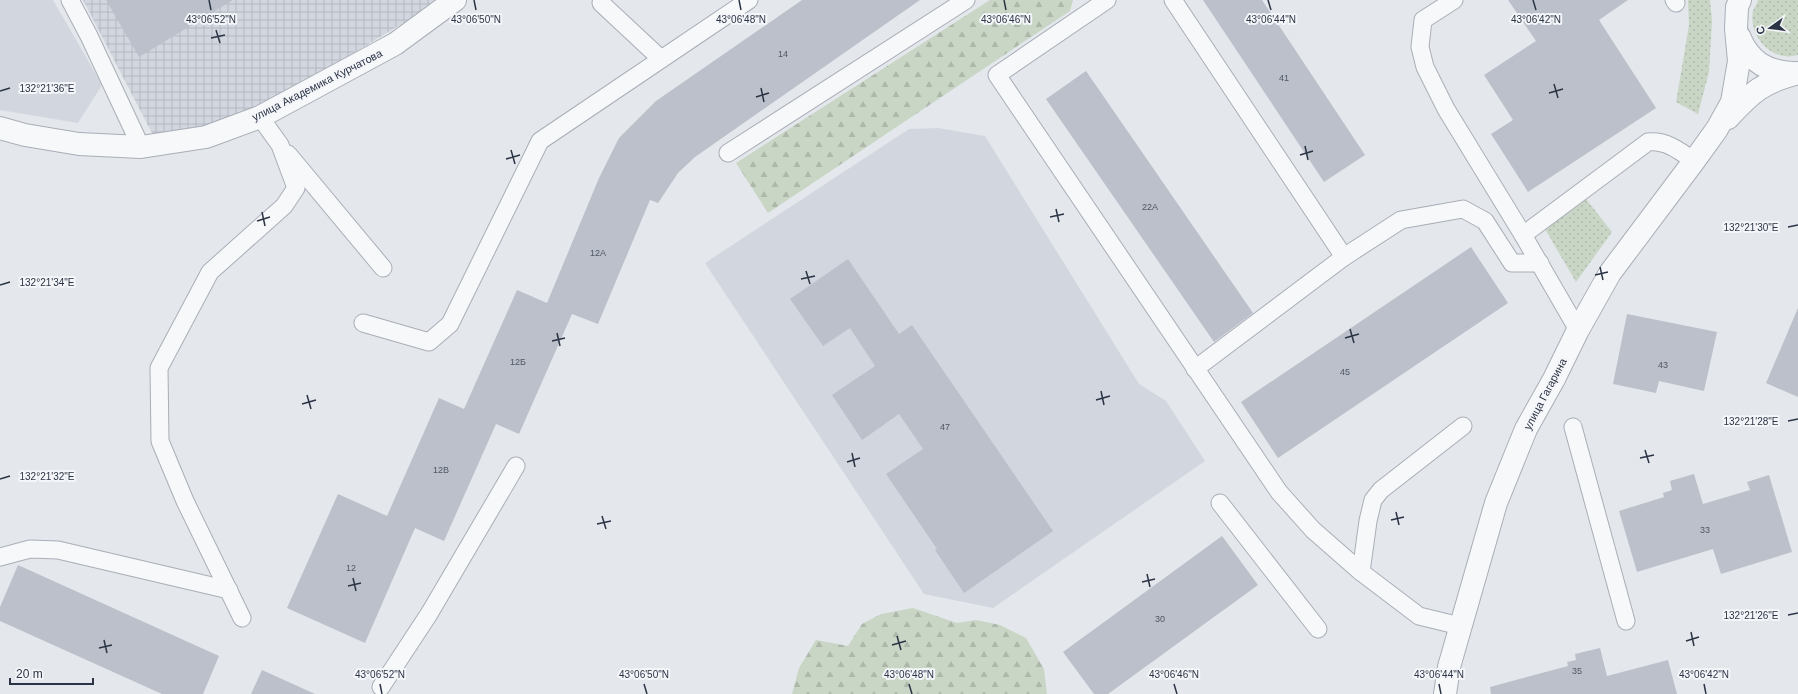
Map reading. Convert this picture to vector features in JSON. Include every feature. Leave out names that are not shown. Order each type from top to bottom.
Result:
[{"type":"street","name":"улица Академика Курчатова","points":[[0,128],[26,135],[79,144],[141,147],[206,137],[260,117],[395,44],[455,0]]},
{"type":"street","points":[[1717,129],[1732,102],[1736,81],[1739,61],[1736,29],[1738,2]]},
{"type":"street","points":[[1736,29],[1744,49],[1758,64],[1778,72],[1798,73]]},
{"type":"street","points":[[1717,129],[1758,88],[1776,79],[1798,73]]},
{"type":"street","name":"улица Гагарина","points":[[1444,694],[1449,667],[1460,626],[1499,496],[1526,429],[1610,273],[1717,129]]},
{"type":"lane","points":[[70,0],[89,36],[141,147]]},
{"type":"lane","points":[[363,323],[429,342],[450,324],[540,141],[749,0]]},
{"type":"lane","points":[[728,153],[966,0]]},
{"type":"lane","points":[[1174,0],[1344,257]]},
{"type":"lane","points":[[1454,0],[1423,20],[1420,46],[1425,67],[1446,109],[1524,235],[1578,330]]},
{"type":"lane","points":[[1099,2],[997,75],[1278,492],[1313,530],[1361,572],[1419,616],[1460,626]]},
{"type":"lane","points":[[601,3],[661,59]]},
{"type":"lane","points":[[260,117],[280,145],[383,268]]},
{"type":"lane","points":[[1524,235],[1648,142],[1659,141],[1680,151],[1694,161]]},
{"type":"lane","points":[[242,618],[185,501],[160,441],[159,368],[210,272],[284,206],[296,188],[280,145]]},
{"type":"lane","points":[[1195,370],[1344,257],[1401,220],[1463,209],[1485,221],[1512,264],[1540,263]]},
{"type":"lane","points":[[1361,572],[1368,521],[1373,500],[1381,490],[1463,426]]},
{"type":"lane","points":[[1573,427],[1626,622]]},
{"type":"lane","points":[[381,687],[429,614],[516,466]]},
{"type":"lane","points":[[1220,503],[1318,629]]},
{"type":"lane","points":[[0,557],[30,548],[58,550],[229,590]]},
{"type":"shaded area","points":[[0,0],[53,0],[102,85],[78,123],[0,110]]},
{"type":"shaded area","points":[[83,0],[441,0],[261,109],[209,129],[154,137]]},
{"type":"shaded area","points":[[938,128],[985,136],[1139,384],[1166,401],[1205,461],[993,608],[924,594],[705,263],[909,129]]},
{"type":"green space","points":[[990,0],[1073,0],[1070,11],[768,213],[736,163]]},
{"type":"green space","points":[[1688,0],[1710,0],[1712,21],[1709,72],[1698,114],[1676,102],[1689,25]]},
{"type":"green space","points":[[1758,0],[1798,0],[1798,55],[1779,55],[1771,51],[1758,38],[1754,30],[1752,20],[1753,11]]},
{"type":"green space","points":[[1586,199],[1612,232],[1576,282],[1545,229]]},
{"type":"green space","points":[[913,608],[957,623],[976,620],[1000,625],[1026,638],[1044,669],[1047,694],[792,694],[799,668],[816,640],[848,646],[862,624],[881,614]]},
{"type":"building","points":[[106,0],[233,0],[139,57]]},
{"type":"building","points":[[802,0],[920,0],[695,157],[678,173],[658,203],[650,200],[598,324],[572,314],[519,434],[496,424],[444,541],[415,528],[365,643],[287,608],[338,494],[387,516],[439,398],[464,409],[517,290],[547,303],[599,178],[619,138],[656,101]]},
{"type":"building","points":[[1203,0],[1262,0],[1365,155],[1324,182]]},
{"type":"building","points":[[1508,0],[1628,0],[1599,20],[1656,108],[1528,192],[1491,134],[1513,120],[1484,75],[1536,41]]},
{"type":"building","points":[[1086,71],[1253,313],[1214,342],[1046,99]]},
{"type":"building","points":[[1471,247],[1508,303],[1278,458],[1241,402]]},
{"type":"building","points":[[848,259],[899,334],[912,325],[1053,531],[964,593],[935,550],[937,549],[886,474],[923,449],[899,414],[862,440],[832,395],[875,366],[850,328],[823,346],[790,299]]},
{"type":"building","points":[[1798,308],[1798,397],[1766,383]]},
{"type":"building","points":[[1627,314],[1717,332],[1704,391],[1659,381],[1656,393],[1613,384]]},
{"type":"building","points":[[1694,474],[1703,504],[1750,490],[1747,482],[1769,475],[1792,552],[1721,574],[1713,549],[1637,572],[1619,511],[1664,497],[1663,493],[1672,490],[1670,481]]},
{"type":"building","points":[[1222,536],[1258,585],[1108,694],[1094,694],[1063,652]]},
{"type":"building","points":[[18,565],[219,656],[203,694],[162,694],[0,621],[0,607]]},
{"type":"building","points":[[1600,648],[1607,676],[1668,660],[1677,694],[1491,694],[1490,687],[1568,666],[1567,662],[1576,660],[1575,654]]},
{"type":"building","points":[[262,670],[315,694],[251,694]]}]
